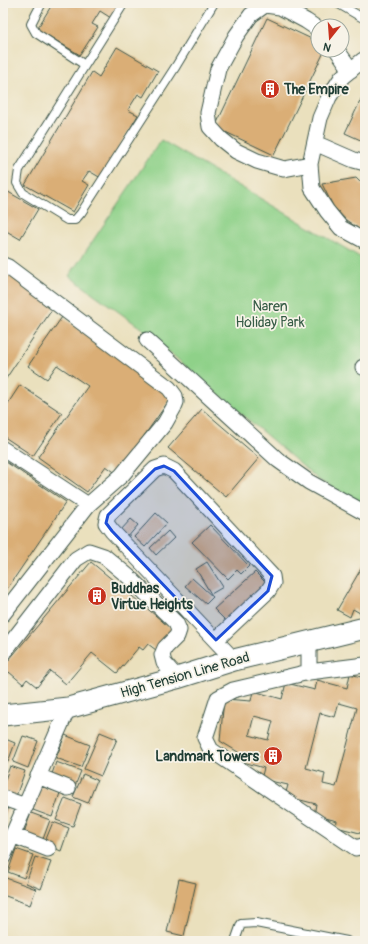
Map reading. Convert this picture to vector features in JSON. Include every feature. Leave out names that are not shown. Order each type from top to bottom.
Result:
[{"type":"main road","name":"High Tension Line Road","points":[[3,715],[68,708],[234,660],[365,628]]},
{"type":"street","points":[[310,24],[280,8],[265,5],[251,15],[236,36],[218,69],[208,113],[210,127],[220,139],[236,151],[257,161],[284,169],[310,164]]},
{"type":"street","points":[[343,58],[351,70]]},
{"type":"street","points":[[365,60],[342,77],[330,97],[320,118],[310,164],[312,188],[327,211],[341,228],[365,241]]},
{"type":"street","points":[[315,143],[354,160],[365,163]]},
{"type":"street","points":[[3,265],[8,267],[169,388],[175,396],[176,402],[166,423],[122,475],[88,505],[3,614]]},
{"type":"street","points":[[147,340],[278,460],[309,482],[365,513]]},
{"type":"street","points":[[3,449],[88,505]]},
{"type":"street","points":[[216,640],[268,591],[273,583],[272,576],[174,471],[164,466],[155,469],[108,515],[106,523],[234,660]]},
{"type":"street","points":[[3,653],[76,559],[89,551],[104,556],[129,577],[176,623],[179,630],[177,636],[165,648],[162,656],[164,663],[176,678]]},
{"type":"street","points":[[309,642],[309,672]]},
{"type":"street","points":[[365,664],[309,672],[233,690],[218,698],[205,738],[211,750],[356,848],[365,845]]},
{"type":"street","points":[[3,857],[68,708]]},
{"type":"street","points":[[38,776],[68,788]]},
{"type":"street","points":[[3,798],[26,806]]},
{"type":"street","points":[[12,835],[48,849]]},
{"type":"lane","points":[[42,3],[31,24],[36,33],[85,65]]},
{"type":"lane","points":[[124,3],[19,170],[17,183],[24,193],[67,220],[75,220],[81,213],[176,66],[214,3]]},
{"type":"lane","points":[[337,3],[361,17],[365,17]]},
{"type":"lane","points":[[235,941],[241,924],[256,923],[347,941]]},
{"type":"highlighted area","points":[[164,466],[174,471],[272,576],[268,591],[216,640],[112,531],[106,523],[108,515],[155,469]]},
{"type":"green space","name":"Naren Holiday Park","points":[[161,140],[365,260],[365,505],[320,481],[141,328],[69,276]]},
{"type":"building","points":[[53,3],[120,3],[111,18],[100,11],[92,24],[98,27],[80,55],[37,29]]},
{"type":"building","points":[[354,3],[365,3],[365,9]]},
{"type":"building","name":"The Empire","points":[[267,18],[310,38],[310,58],[321,58],[274,155],[215,127]]},
{"type":"building","points":[[117,47],[158,71],[143,97],[138,94],[128,110],[138,115],[101,178],[89,171],[82,181],[89,185],[73,212],[25,185],[92,72],[99,77]]},
{"type":"building","points":[[365,91],[365,142],[345,133]]},
{"type":"building","points":[[356,178],[365,187],[365,233],[346,220],[333,206],[322,184]]},
{"type":"building","points":[[3,189],[38,209],[20,239],[3,229]]},
{"type":"building","points":[[3,270],[55,305],[3,383]]},
{"type":"building","points":[[62,317],[173,395],[117,474],[106,466],[87,492],[38,457],[88,386],[57,365],[47,379],[28,366]]},
{"type":"building","points":[[20,385],[62,413],[33,456],[3,436],[3,411]]},
{"type":"building","points":[[202,409],[259,458],[226,497],[168,448]]},
{"type":"building","points":[[3,460],[66,502],[3,595]]},
{"type":"building","points":[[156,513],[167,523],[145,547],[134,537]]},
{"type":"building","points":[[131,519],[138,525],[127,538],[120,531]]},
{"type":"building","points":[[210,525],[249,566],[241,574],[237,570],[228,579],[192,542]]},
{"type":"building","points":[[168,531],[174,538],[156,555],[150,548]]},
{"type":"building","name":"Buddhas Virtue Heights","points":[[91,562],[173,630],[156,650],[148,644],[143,650],[139,647],[117,673],[92,653],[66,684],[50,671],[37,687],[27,679],[23,684],[9,672],[4,678],[3,667]]},
{"type":"building","points":[[207,562],[223,587],[211,594],[196,569]]},
{"type":"building","points":[[365,562],[365,616],[353,609],[350,617],[337,610]]},
{"type":"building","points":[[255,572],[267,584],[227,622],[214,609]]},
{"type":"building","points":[[192,578],[213,597],[206,604],[185,586]]},
{"type":"building","name":"Landmark Towers","points":[[350,674],[365,678],[364,834],[336,827],[337,821],[314,815],[316,804],[285,796],[288,785],[261,779],[264,768],[236,760],[238,752],[220,741],[224,699],[251,701],[253,691],[282,699],[286,683],[315,690],[317,680],[347,688]],"holes":[[[339,703],[357,708],[336,787],[323,784],[325,773],[306,768],[320,713],[335,717]],[[254,716],[273,721],[268,740],[249,735]]]},
{"type":"building","points":[[100,732],[117,739],[101,776],[84,769]]},
{"type":"building","points":[[65,735],[90,745],[81,767],[56,758]]},
{"type":"building","points":[[23,736],[38,741],[28,768],[13,762]]},
{"type":"building","points":[[3,738],[15,743],[8,762],[3,760]]},
{"type":"building","points":[[56,762],[81,771],[75,786],[51,777]]},
{"type":"building","points":[[10,766],[25,771],[15,799],[3,794],[3,785]]},
{"type":"building","points":[[83,774],[97,780],[88,803],[73,797]]},
{"type":"building","points":[[41,786],[60,793],[52,817],[33,810]]},
{"type":"building","points":[[65,798],[81,804],[73,826],[56,820]]},
{"type":"building","points":[[3,807],[8,809],[3,822]]},
{"type":"building","points":[[31,813],[50,820],[42,842],[23,835]]},
{"type":"building","points":[[53,822],[69,828],[61,851],[44,844]]},
{"type":"building","points":[[16,849],[33,855],[24,878],[8,872]]},
{"type":"building","points":[[35,857],[51,862],[41,889],[26,883]]},
{"type":"building","points":[[6,878],[36,889],[30,905],[3,895],[3,886]]},
{"type":"building","points":[[179,879],[196,883],[184,936],[167,932]]},
{"type":"place","name":"The Empire","points":[[270,89]]},
{"type":"place","name":"Buddhas Virtue Heights","points":[[97,596]]},
{"type":"place","name":"Landmark Towers","points":[[273,756]]}]
